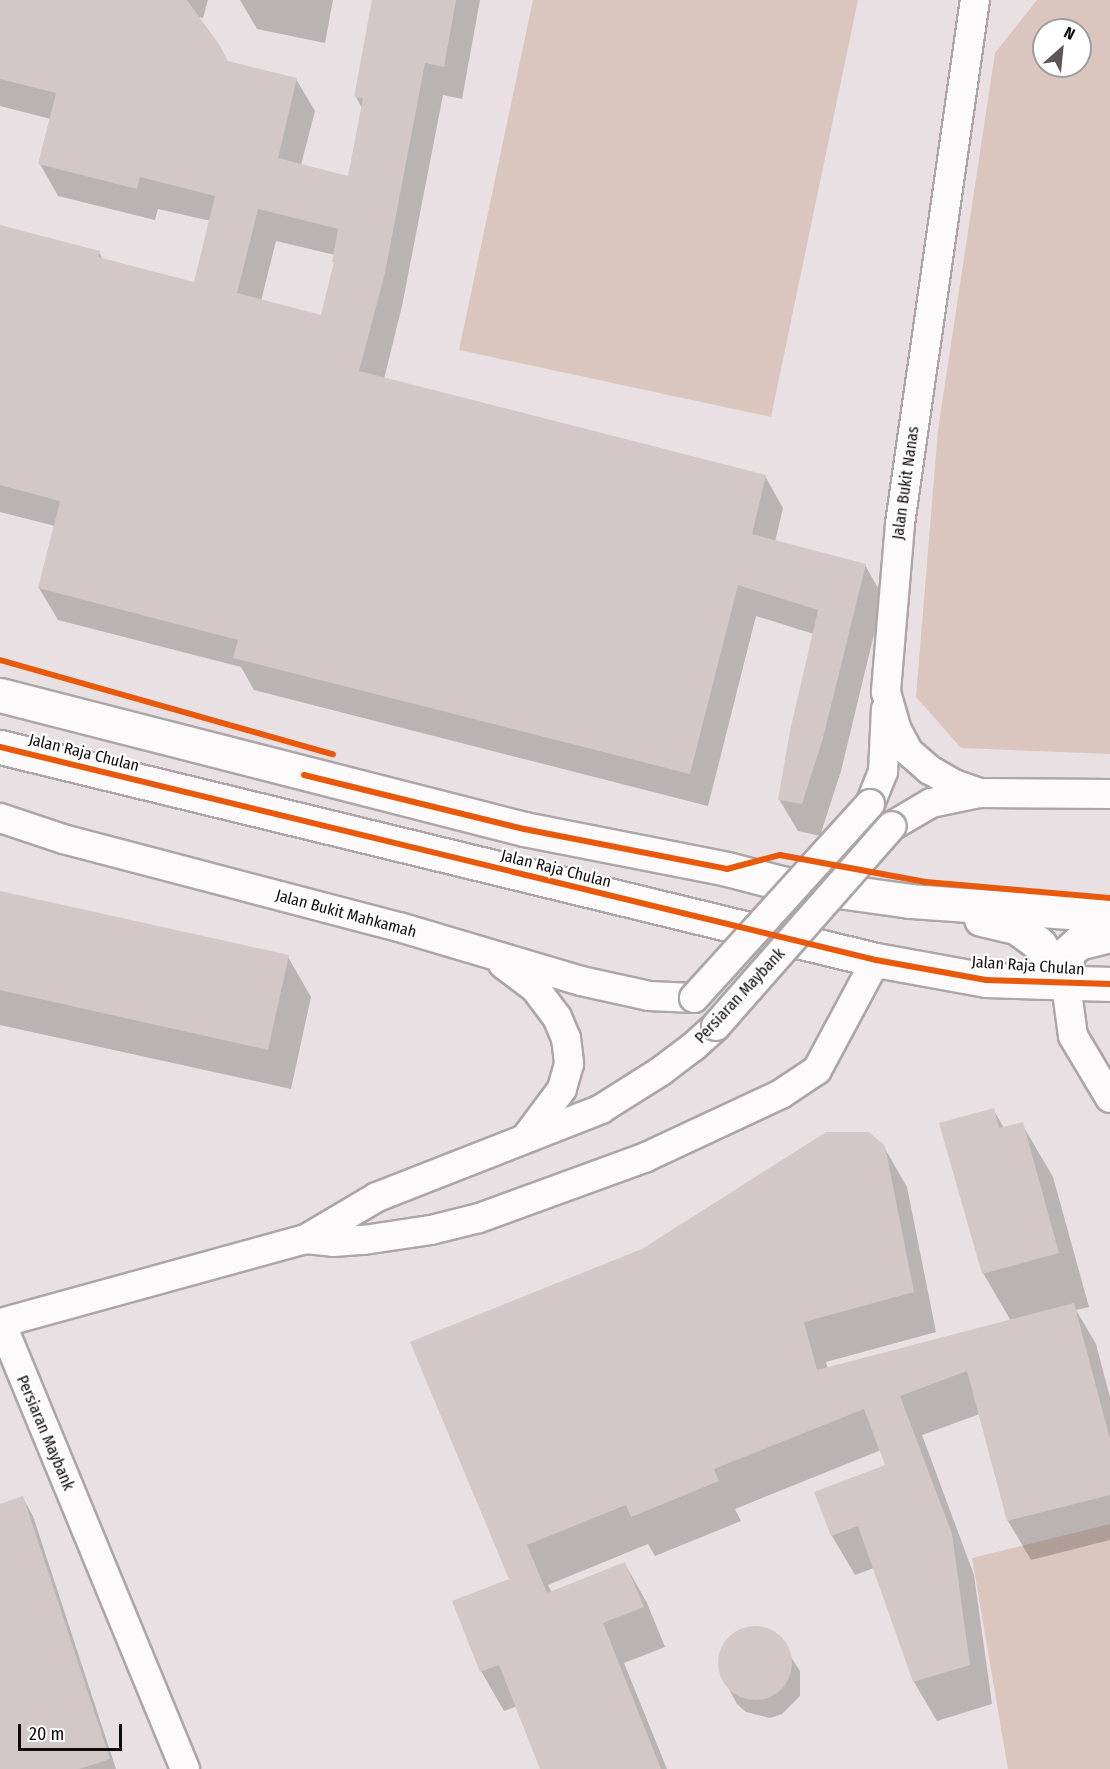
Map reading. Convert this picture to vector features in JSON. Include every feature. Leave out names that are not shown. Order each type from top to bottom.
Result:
[{"type":"main road","name":"Jalan Raja Chulan","points":[[0,695],[524,829],[727,869],[781,883],[910,901],[1110,915]]},
{"type":"main road","name":"Jalan Raja Chulan","points":[[0,747],[876,960],[986,980],[1110,984]]},
{"type":"main road","points":[[910,901],[1016,927],[1039,944],[1066,984]]},
{"type":"main road","points":[[1066,984],[1067,953],[1078,943],[1110,935]]},
{"type":"street","name":"Jalan Bukit Nanas","points":[[975,0],[900,524],[886,692],[896,728],[909,752],[930,771],[954,784],[980,793],[1110,794]]},
{"type":"street","name":"Jalan Bukit Mahkamah","points":[[0,818],[141,861],[480,949],[616,990],[649,996],[694,998],[870,804],[883,772],[886,692]]},
{"type":"street","name":"Persiaran Maybank","points":[[185,1769],[1,1323],[306,1239],[377,1197],[457,1167],[526,1136],[601,1109],[661,1071],[716,1026],[892,826],[931,803],[980,793]]},
{"type":"street","points":[[480,949],[535,988],[557,1017],[566,1038],[569,1064],[562,1089],[526,1136]]},
{"type":"street","name":"Persiaran Maybank","points":[[306,1239],[333,1242],[364,1240],[431,1230],[479,1218],[644,1158],[781,1094],[817,1070],[876,960]]},
{"type":"street","points":[[1066,984],[1073,1036],[1110,1098]]},
{"type":"shaded area","points":[[533,0],[858,0],[771,417],[459,350]]},
{"type":"shaded area","points":[[1037,0],[1110,0],[1110,754],[961,748],[916,697],[938,430],[995,53]]},
{"type":"shaded area","points":[[1110,1524],[1110,1769],[1008,1769],[972,1558]]},
{"type":"building","points":[[0,0],[187,0],[228,61],[297,78],[278,158],[348,176],[363,98],[354,97],[372,0],[456,0],[444,67],[425,63],[385,273],[359,371],[766,475],[752,534],[866,564],[823,738],[802,804],[778,800],[790,731],[818,610],[738,585],[690,774],[233,658],[238,640],[38,588],[60,501],[0,485],[0,225],[100,251],[98,257],[194,282],[215,196],[140,177],[137,189],[38,164],[56,93],[0,79]],"holes":[[[258,209],[338,229],[332,262],[334,262],[321,315],[237,293]]]},
{"type":"building","points":[[0,891],[289,955],[268,1050],[0,990]]},
{"type":"building","points":[[994,1108],[999,1128],[1023,1122],[1059,1253],[982,1274],[939,1123]]},
{"type":"building","points":[[826,1132],[869,1132],[885,1146],[914,1292],[804,1322],[817,1370],[1074,1303],[1110,1439],[1110,1495],[1007,1521],[967,1371],[900,1396],[952,1534],[970,1665],[913,1682],[858,1526],[831,1536],[814,1492],[885,1465],[864,1409],[714,1469],[719,1481],[631,1517],[626,1505],[527,1545],[547,1593],[625,1562],[644,1607],[603,1623],[661,1769],[540,1769],[499,1665],[480,1672],[452,1601],[509,1579],[410,1342],[642,1249]]},
{"type":"building","points":[[23,1496],[110,1759],[79,1769],[0,1769],[0,1504]]},
{"type":"building","points":[[748,1626],[762,1626],[776,1632],[786,1642],[792,1656],[790,1677],[776,1694],[762,1700],[748,1700],[734,1694],[724,1684],[718,1670],[718,1656],[724,1642],[734,1632]]},
{"type":"cycle path","points":[[0,660],[333,754]]},
{"type":"cycle path","points":[[0,747],[876,960],[986,980],[1110,984]]},
{"type":"cycle path","points":[[304,775],[524,829],[727,869],[780,855],[926,882],[1110,898]]}]
